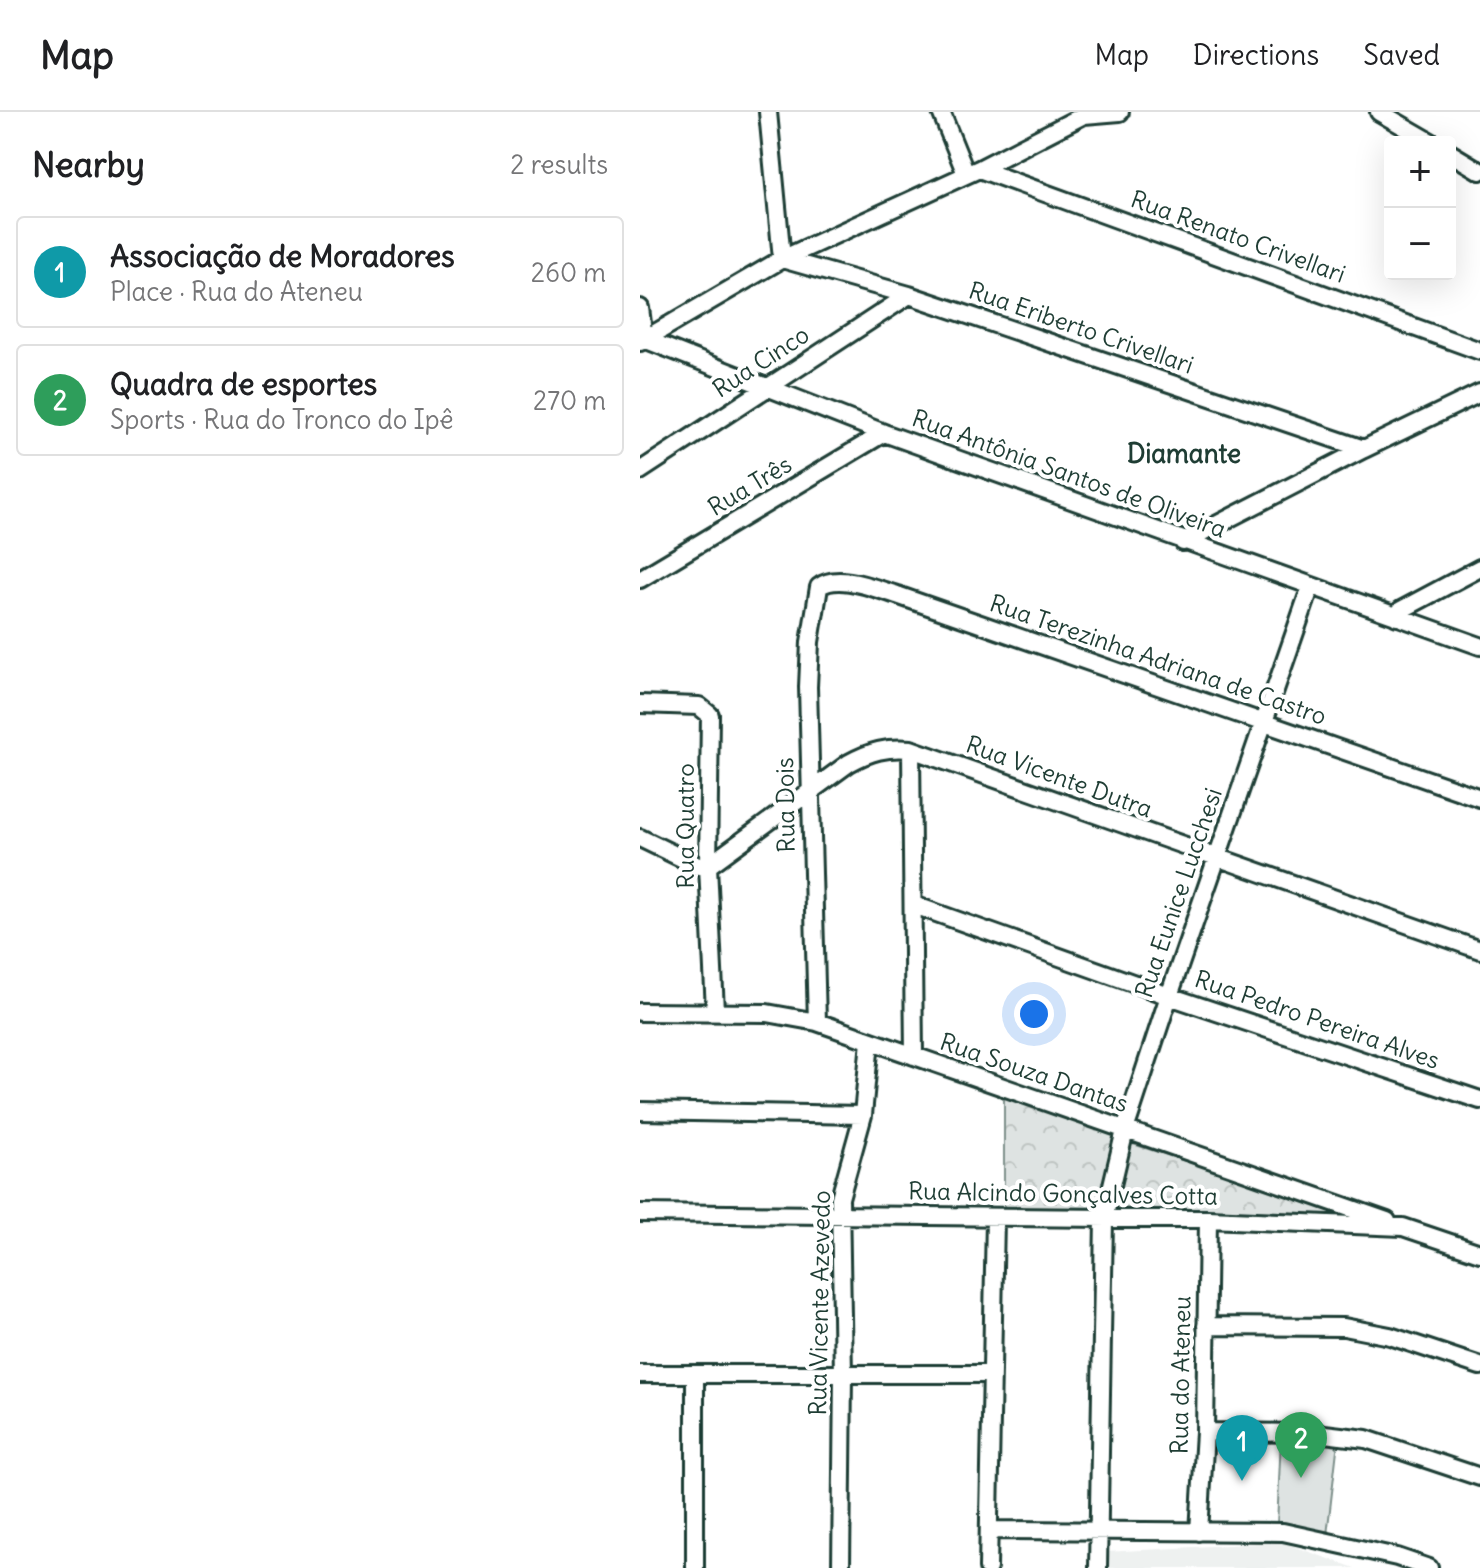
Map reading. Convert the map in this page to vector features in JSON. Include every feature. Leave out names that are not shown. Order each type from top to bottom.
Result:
[{"type":"street","points":[[768,112],[782,259]]},
{"type":"street","points":[[941,112],[973,172]]},
{"type":"street","points":[[640,308],[642,340],[782,259],[973,172],[1084,113],[1120,112]]},
{"type":"street","points":[[1379,112],[1421,136]]},
{"type":"street","points":[[1456,157],[1480,171]]},
{"type":"street","name":"Rua Renato Crivellari","points":[[973,172],[1480,351]]},
{"type":"street","name":"Rua Eriberto Crivellari","points":[[782,259],[909,295],[1364,449]]},
{"type":"street","name":"Rua Cinco","points":[[640,471],[909,295]]},
{"type":"street","name":"Rua Antônia Santos de Oliveira","points":[[642,340],[884,433],[1480,646]]},
{"type":"street","points":[[1183,542],[1480,393]]},
{"type":"street","name":"Rua Três","points":[[640,579],[884,433]]},
{"type":"street","points":[[1397,617],[1401,610],[1480,568]]},
{"type":"street","name":"Rua Terezinha Adriana de Castro","points":[[819,587],[829,581],[852,583],[897,595],[1480,798]]},
{"type":"street","name":"Rua Eunice Lucchesi","points":[[1098,1568],[1104,1219],[1125,1130],[1311,586]]},
{"type":"street","name":"Rua Dois","points":[[817,1022],[808,687],[810,642],[819,587]]},
{"type":"street","name":"Rua Quatro","points":[[640,704],[699,706],[710,715],[708,866],[715,1011]]},
{"type":"street","points":[[640,838],[698,866],[708,866],[871,751],[891,747],[911,749],[914,1056]]},
{"type":"street","name":"Rua Vicente Dutra","points":[[911,749],[1480,950]]},
{"type":"street","name":"Rua Pedro Pereira Alves","points":[[914,905],[1169,996],[1480,1100]]},
{"type":"street","name":"Rua Souza Dantas","points":[[640,1012],[767,1013],[817,1022],[1403,1227]]},
{"type":"street","name":"Rua Vicente Azevedo","points":[[841,1568],[843,1375],[840,1198],[863,1115],[870,1041]]},
{"type":"street","points":[[640,1111],[863,1115]]},
{"type":"street","name":"Rua Alcindo Gonçalves Cotta","points":[[640,1213],[1208,1219],[1403,1227],[1480,1253]]},
{"type":"street","points":[[988,1568],[995,1219]]},
{"type":"street","name":"Rua do Ateneu","points":[[1199,1532],[1205,1432],[1208,1219]]},
{"type":"street","points":[[1206,1326],[1344,1327],[1390,1336],[1480,1366]]},
{"type":"street","points":[[640,1374],[990,1374]]},
{"type":"street","points":[[695,1374],[695,1568]]},
{"type":"street","points":[[1205,1432],[1316,1433],[1366,1439],[1480,1477]]},
{"type":"street","points":[[989,1530],[1283,1532],[1429,1568]]},
{"type":"shaded area","points":[[1281,1542],[1355,1568],[1105,1568],[1106,1552]]},
{"type":"green space","points":[[1004,1093],[1118,1132],[1100,1213],[1004,1213]]},
{"type":"green space","points":[[1130,1143],[1358,1217],[1117,1208]]},
{"type":"green space","points":[[1281,1437],[1338,1441],[1327,1535],[1277,1526]]},
{"type":"place","name":"Quadra de esportes","points":[[1301,1478]]},
{"type":"place","name":"Associação de Moradores","points":[[1242,1481]]},
{"type":"district","name":"Diamante","points":[[1184,454]]}]
